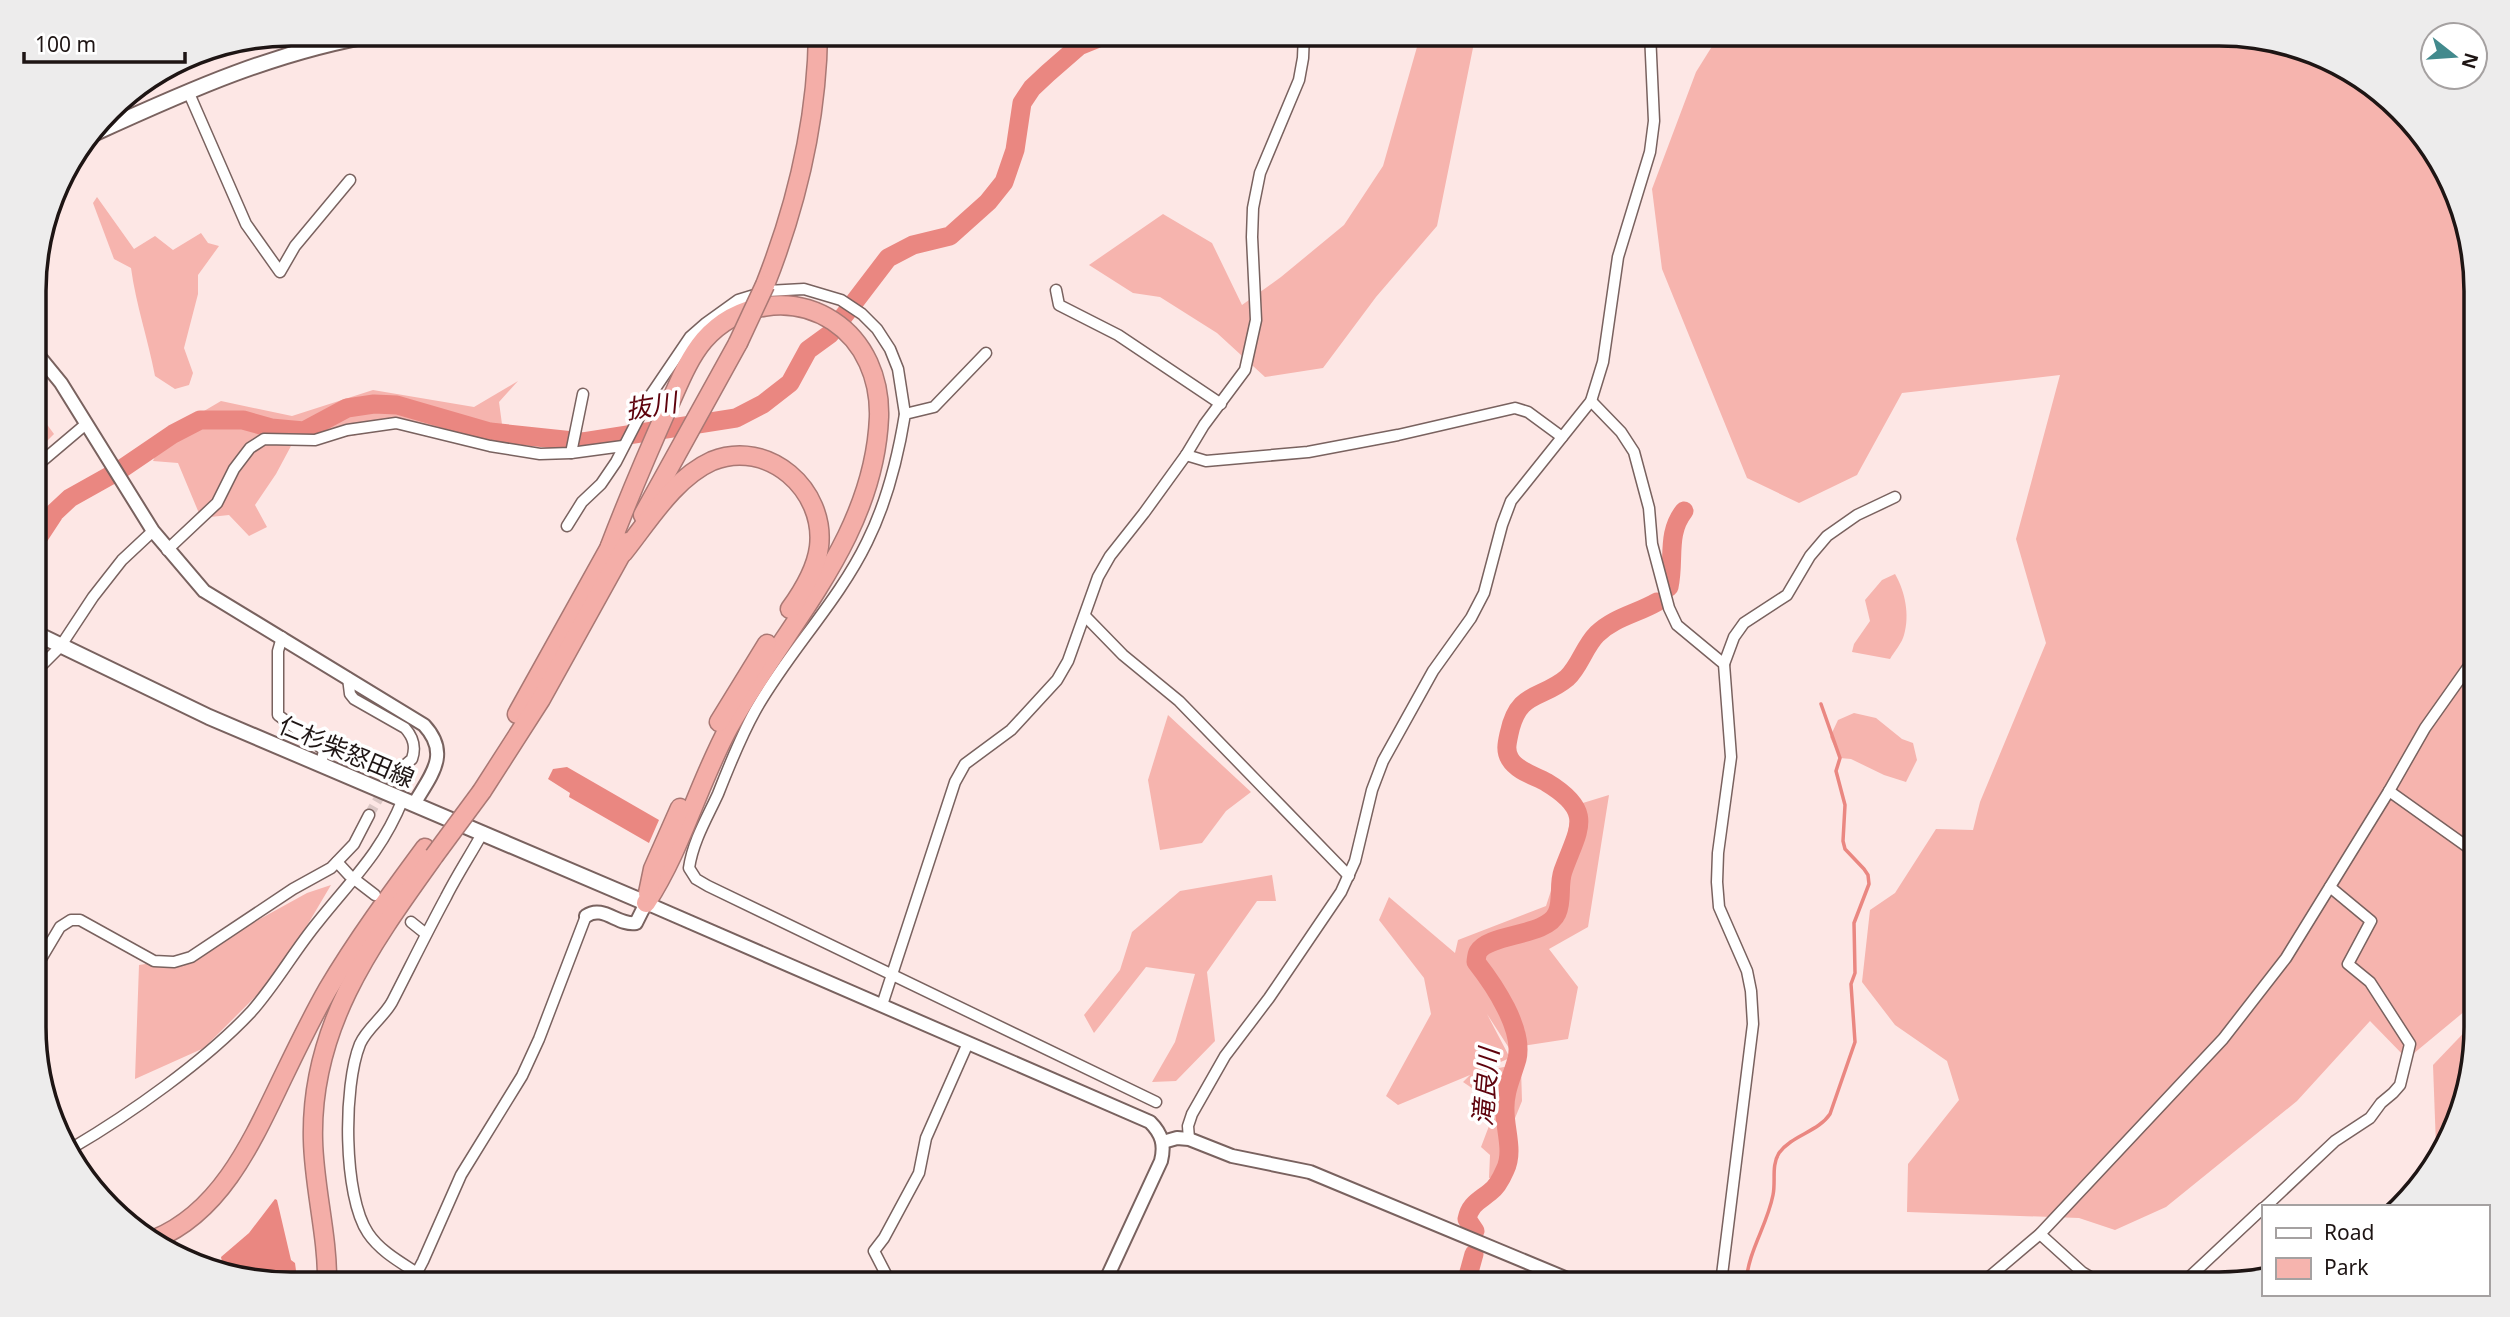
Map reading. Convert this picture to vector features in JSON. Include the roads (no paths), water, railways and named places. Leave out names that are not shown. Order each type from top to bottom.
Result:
[{"type":"highway","points":[[761,283],[794,157],[805,88],[807,46]]},
{"type":"highway","points":[[164,1236],[194,1215],[234,1171],[350,952],[429,852],[541,699],[655,467],[704,395],[733,341],[786,228],[804,159],[815,87],[817,46]]},
{"type":"highway","points":[[616,549],[655,467],[670,402],[693,355],[711,334],[731,318],[750,309],[781,304],[814,312],[846,331],[860,346],[875,381],[879,404],[873,465],[862,503],[852,529],[822,583],[730,726],[712,761],[665,875],[646,903]]},
{"type":"highway","points":[[616,549],[684,480],[713,460],[732,457],[765,460],[780,467],[805,488],[818,516],[819,549],[808,580],[720,719],[653,869],[646,903]]},
{"type":"highway","points":[[327,1272],[313,1142],[316,1088],[322,1059],[341,1002],[429,852]]},
{"type":"main road","points":[[113,122],[230,73],[321,46]]},
{"type":"main road","name":"仁杉柴怒田線","points":[[46,639],[209,717],[646,903]]},
{"type":"street","points":[[301,46],[302,50],[307,46]]},
{"type":"street","points":[[882,1005],[955,782],[965,764],[1011,730],[1057,680],[1068,661],[1098,577],[1110,556],[1186,455],[1204,425],[1245,370],[1251,354],[1256,320],[1253,208],[1260,173],[1299,80],[1303,46]]},
{"type":"street","points":[[1189,1139],[1188,1126],[1192,1114],[1225,1056],[1276,988],[1341,892],[1349,876],[1372,790],[1384,761],[1433,671],[1471,618],[1484,593],[1510,502],[1591,401],[1603,362],[1618,257],[1650,152],[1654,121],[1651,46]]},
{"type":"street","points":[[188,91],[246,224],[280,272],[295,246],[350,180]]},
{"type":"street","points":[[567,526],[582,502],[601,484],[650,396],[690,337],[721,311],[738,300],[784,289],[804,289],[841,300],[862,314],[890,349],[898,369],[905,414],[900,446],[881,512],[867,543],[846,578],[756,709],[695,842],[689,868],[696,879],[708,886],[1156,1102]]},
{"type":"street","points":[[1056,290],[1059,305],[1118,335],[1221,404]]},
{"type":"street","points":[[905,414],[934,407],[986,353]]},
{"type":"street","points":[[46,365],[61,383],[153,531],[204,591],[424,724],[433,734],[438,747],[437,760],[381,844],[311,930],[261,1000],[213,1047],[110,1125],[76,1145]]},
{"type":"street","points":[[572,449],[583,394]]},
{"type":"street","points":[[1591,401],[1621,432],[1634,453],[1649,508],[1652,544],[1669,608],[1677,625],[1724,664]]},
{"type":"street","points":[[1186,455],[1206,461],[1308,452],[1515,408],[1528,412],[1562,437]]},
{"type":"street","points":[[167,550],[217,503],[234,469],[250,448],[264,439],[314,440],[347,430],[396,423],[490,446],[540,454],[623,446]]},
{"type":"street","points":[[46,458],[86,424]]},
{"type":"street","points":[[1722,1271],[1753,1024],[1747,971],[1719,907],[1718,853],[1731,757],[1724,664],[1734,637],[1744,623],[1787,594],[1810,556],[1827,536],[1857,515],[1895,497]]},
{"type":"street","points":[[46,661],[60,647],[122,560],[153,531]]},
{"type":"street","points":[[1085,616],[1123,655],[1179,701],[1349,876]]},
{"type":"street","points":[[282,638],[278,651],[278,715],[324,750],[321,765]]},
{"type":"street","points":[[1996,1271],[2040,1234],[2223,1039],[2286,958],[2425,728],[2464,673]]},
{"type":"street","points":[[348,678],[350,694],[354,699],[411,734],[414,743],[412,759],[391,777]]},
{"type":"street","points":[[2389,791],[2464,844]]},
{"type":"street","points":[[46,951],[60,927],[71,920],[80,920],[154,961],[174,962],[191,957],[337,862],[354,845],[369,815]]},
{"type":"street","points":[[408,1272],[373,1240],[363,1224],[353,1186],[349,1128],[351,1091],[359,1047],[365,1035],[391,1003],[483,832]]},
{"type":"street","points":[[337,862],[376,895]]},
{"type":"street","points":[[2267,1205],[2335,1141],[2370,1118],[2393,1093],[2400,1085],[2410,1044],[2370,982],[2348,964],[2371,921],[2330,887]]},
{"type":"street","points":[[418,1272],[461,1175],[522,1076],[586,916],[600,912],[630,924],[636,923],[646,903],[1150,1122],[1158,1130],[1163,1142],[1161,1161],[1109,1272]]},
{"type":"street","points":[[411,922],[426,934]]},
{"type":"street","points":[[885,1272],[874,1251],[884,1238],[919,1173],[926,1138],[968,1043]]},
{"type":"street","points":[[1163,1142],[1177,1138],[1189,1139],[1232,1156],[1310,1172],[1549,1271]]},
{"type":"street","points":[[2196,1271],[2262,1210]]},
{"type":"street","points":[[2040,1234],[2081,1271]]},
{"type":"waterway","name":"抜川","points":[[46,526],[55,512],[70,498],[200,420],[243,420],[271,428],[304,431],[347,408],[374,404],[397,405],[490,432],[583,442],[736,418],[763,404],[790,383],[808,350],[830,334],[888,258],[913,245],[950,236],[988,202],[1004,182],[1015,150],[1022,103],[1032,88],[1079,46]]},
{"type":"waterway","name":"滝良川","points":[[1669,587],[1673,538],[1678,520],[1684,511]]},
{"type":"waterway","name":"滝良川","points":[[1475,1231],[1467,1219],[1470,1210],[1495,1187],[1508,1163],[1505,1104],[1518,1047],[1512,1021],[1499,995],[1476,962],[1477,954],[1493,941],[1542,927],[1551,921],[1559,908],[1562,876],[1579,822],[1572,803],[1562,793],[1522,770],[1510,759],[1507,747],[1513,720],[1524,703],[1567,678],[1593,639],[1604,628],[1657,602]]},
{"type":"waterway","points":[[1747,1271],[1773,1195],[1774,1168],[1779,1153],[1830,1114],[1855,1042],[1851,984],[1855,973],[1854,923],[1869,884],[1864,869],[1845,849],[1845,805],[1836,771],[1840,758],[1821,704]]},
{"type":"waterway","name":"滝良川","points":[[1469,1271],[1474,1254]]},
{"type":"tunnel","points":[[369,815],[391,777]]}]
